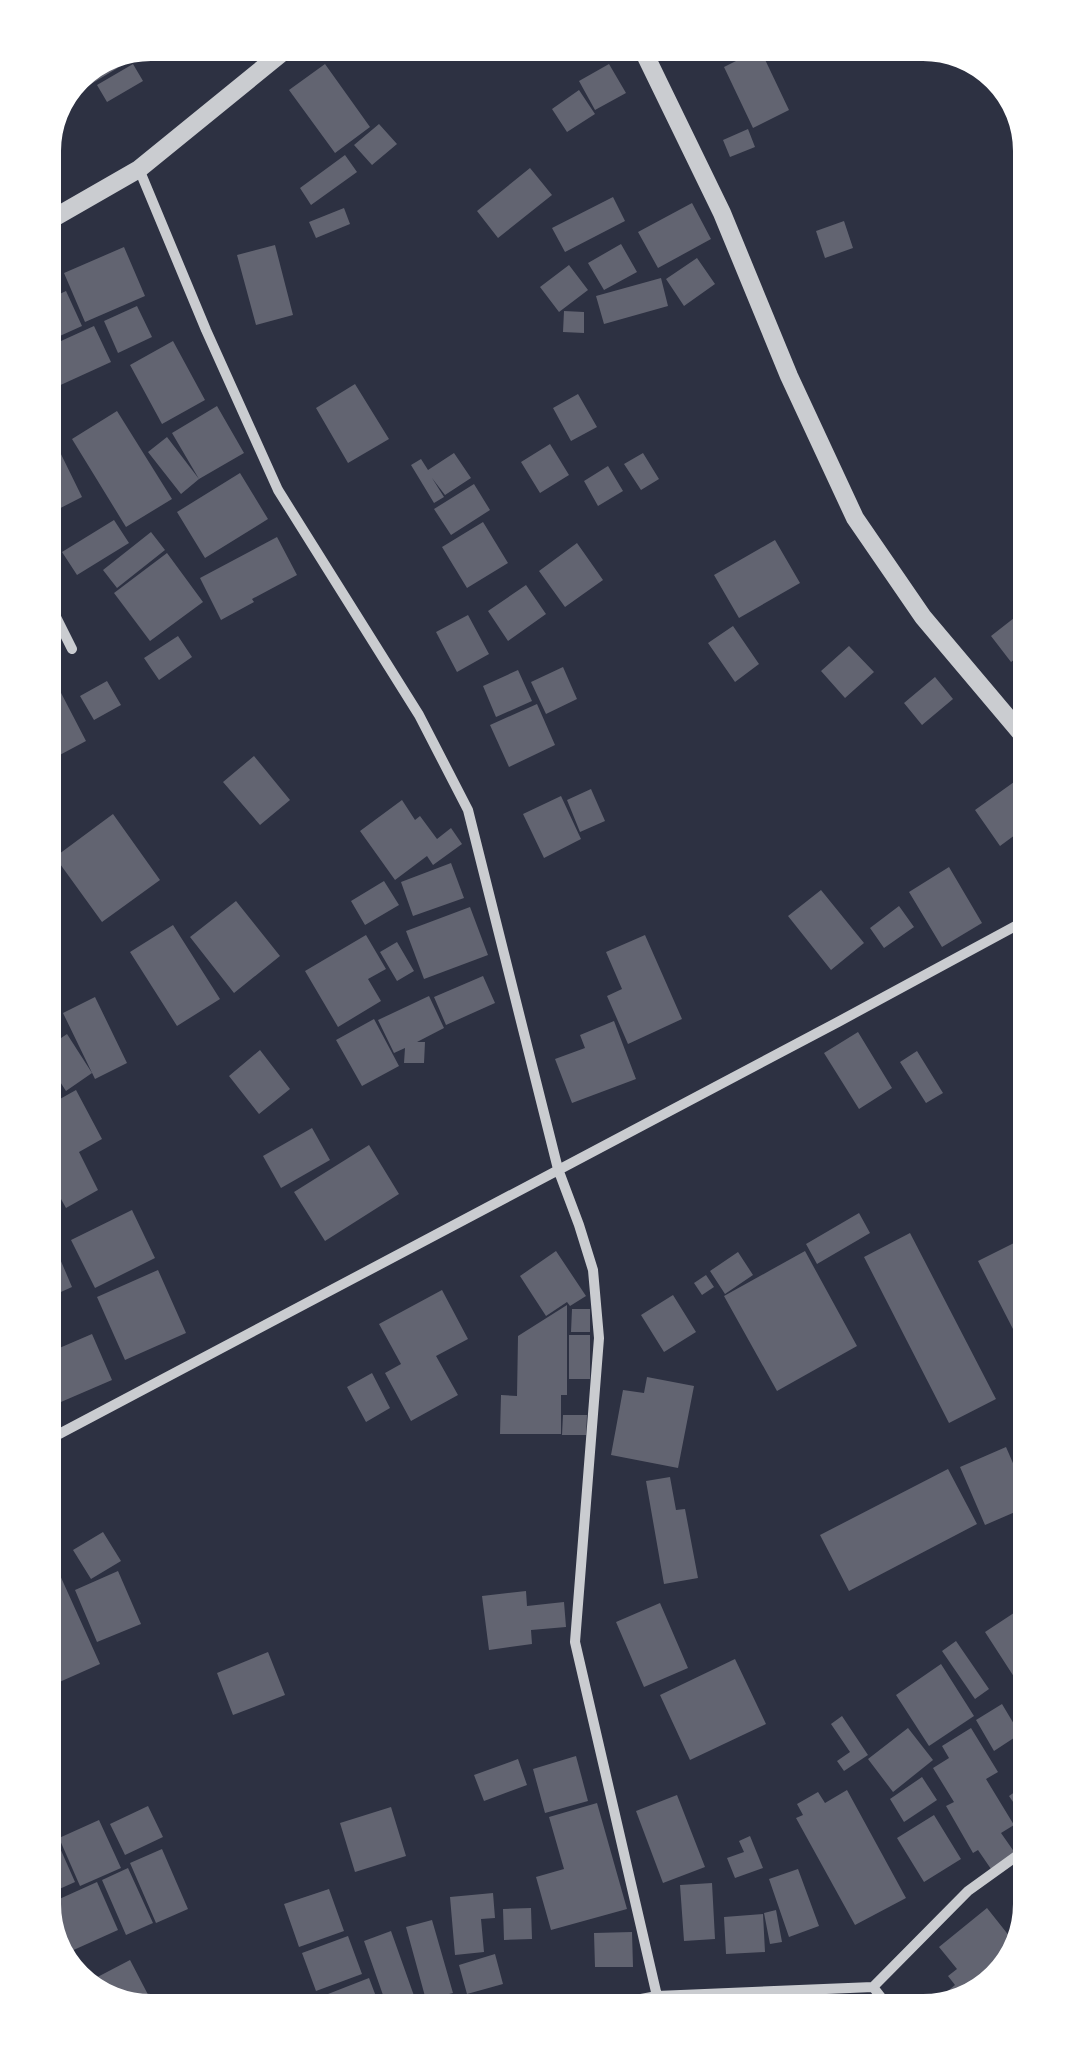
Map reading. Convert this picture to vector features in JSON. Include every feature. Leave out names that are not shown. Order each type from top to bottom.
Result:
[{"type":"street","points":[[55,217],[139,170],[279,55]]},
{"type":"street","points":[[645,55],[722,213],[789,376],[855,518],[923,618],[1019,731]]},
{"type":"street","points":[[139,170],[278,490],[419,716],[468,810],[558,1168],[593,1270],[598,1338],[575,1642],[657,1996]]},
{"type":"street","points":[[55,616],[72,649]]},
{"type":"street","points":[[55,1436],[1019,924]]},
{"type":"street","points":[[636,2000],[873,1986],[968,1891],[1019,1854]]},
{"type":"street","points":[[873,1986],[884,2000]]},
{"type":"building","points":[[748,55],[763,55],[789,110],[753,128],[724,67]]},
{"type":"building","points":[[120,60],[131,60],[86,87],[84,83],[103,68]]},
{"type":"building","points":[[133,64],[143,81],[107,102],[97,85]]},
{"type":"building","points":[[325,64],[370,127],[335,153],[289,90]]},
{"type":"building","points":[[609,64],[626,93],[595,110],[579,81]]},
{"type":"building","points":[[579,90],[595,114],[567,132],[552,109]]},
{"type":"building","points":[[379,124],[397,144],[372,165],[354,145]]},
{"type":"building","points":[[748,129],[755,147],[730,157],[723,140]]},
{"type":"building","points":[[345,155],[357,172],[311,205],[300,188]]},
{"type":"building","points":[[530,168],[552,195],[498,238],[477,211]]},
{"type":"building","points":[[613,197],[625,221],[565,252],[552,228]]},
{"type":"building","points":[[692,203],[711,239],[658,268],[638,232]]},
{"type":"building","points":[[344,208],[350,224],[316,238],[309,222]]},
{"type":"building","points":[[844,221],[853,248],[825,258],[816,231]]},
{"type":"building","points":[[621,244],[637,272],[604,290],[588,263]]},
{"type":"building","points":[[275,245],[293,315],[256,325],[237,255]]},
{"type":"building","points":[[124,247],[145,296],[85,322],[64,273]]},
{"type":"building","points":[[697,258],[715,284],[684,306],[666,279]]},
{"type":"building","points":[[569,265],[588,290],[559,312],[540,287]]},
{"type":"building","points":[[661,278],[668,306],[604,324],[596,296]]},
{"type":"building","points":[[66,291],[82,326],[55,338],[55,296]]},
{"type":"building","points":[[137,306],[152,337],[118,353],[104,321]]},
{"type":"building","points":[[564,311],[584,312],[584,333],[563,332]]},
{"type":"building","points":[[94,326],[111,362],[55,388],[55,344]]},
{"type":"building","points":[[173,341],[205,400],[162,424],[130,365]]},
{"type":"building","points":[[355,384],[389,439],[348,463],[316,408]]},
{"type":"building","points":[[578,394],[597,427],[571,441],[553,408]]},
{"type":"building","points":[[217,406],[244,453],[199,479],[172,433]]},
{"type":"building","points":[[117,411],[172,499],[126,527],[72,439]]},
{"type":"building","points":[[167,437],[199,479],[181,494],[148,452]]},
{"type":"building","points":[[550,444],[569,475],[540,493],[521,462]]},
{"type":"building","points":[[55,447],[82,497],[55,511]]},
{"type":"building","points":[[454,453],[471,478],[445,495],[432,478],[444,497],[434,503],[411,465],[421,459],[428,470]]},
{"type":"building","points":[[643,453],[659,479],[641,490],[624,464]]},
{"type":"building","points":[[608,466],[623,491],[598,506],[584,481]]},
{"type":"building","points":[[240,473],[268,519],[205,558],[177,512]]},
{"type":"building","points":[[474,484],[490,510],[451,535],[434,509]]},
{"type":"building","points":[[114,520],[129,543],[77,575],[62,552]]},
{"type":"building","points":[[483,522],[508,563],[467,588],[442,547]]},
{"type":"building","points":[[151,532],[165,550],[117,588],[103,570]]},
{"type":"building","points":[[277,537],[297,575],[221,620],[200,578]]},
{"type":"building","points":[[775,540],[800,583],[739,618],[714,575]]},
{"type":"building","points":[[577,543],[603,580],[565,607],[539,571]]},
{"type":"building","points":[[167,553],[203,602],[150,641],[114,593]]},
{"type":"building","points":[[526,585],[546,614],[508,641],[488,611]]},
{"type":"building","points":[[468,615],[489,654],[457,672],[436,632]]},
{"type":"building","points":[[1014,618],[1019,623],[1019,656],[1011,662],[991,636]]},
{"type":"building","points":[[733,626],[759,664],[735,682],[708,643]]},
{"type":"building","points":[[178,636],[192,657],[159,680],[144,658]]},
{"type":"building","points":[[849,646],[874,672],[845,698],[821,671]]},
{"type":"building","points":[[563,667],[577,699],[546,714],[531,682]]},
{"type":"building","points":[[518,670],[532,701],[496,717],[483,686]]},
{"type":"building","points":[[935,677],[953,699],[922,725],[904,703]]},
{"type":"building","points":[[55,681],[86,741],[55,758]]},
{"type":"building","points":[[107,681],[121,705],[94,720],[80,696]]},
{"type":"building","points":[[537,704],[555,745],[509,767],[490,725]]},
{"type":"building","points":[[254,756],[290,800],[260,825],[223,782]]},
{"type":"building","points":[[1014,782],[1019,789],[1019,832],[1000,846],[975,810]]},
{"type":"building","points":[[591,789],[605,821],[580,832],[567,800]]},
{"type":"building","points":[[561,796],[581,839],[544,858],[523,814]]},
{"type":"building","points":[[402,800],[415,820],[420,816],[437,839],[451,828],[462,844],[433,865],[427,856],[395,880],[360,831]]},
{"type":"building","points":[[113,814],[160,880],[102,922],[55,857]]},
{"type":"building","points":[[451,863],[464,898],[413,916],[401,882]]},
{"type":"building","points":[[949,867],[982,923],[942,947],[909,892]]},
{"type":"building","points":[[384,881],[399,905],[365,925],[351,901]]},
{"type":"building","points":[[821,890],[864,943],[831,970],[788,916]]},
{"type":"building","points":[[236,901],[280,956],[234,993],[190,937]]},
{"type":"building","points":[[899,906],[914,927],[884,948],[870,928]]},
{"type":"building","points":[[470,907],[488,955],[424,979],[406,931]]},
{"type":"building","points":[[173,925],[220,999],[177,1026],[130,952]]},
{"type":"building","points":[[366,935],[386,969],[368,979],[381,1001],[338,1027],[305,971]]},
{"type":"building","points":[[645,935],[682,1019],[628,1044],[607,996],[622,989],[606,952]]},
{"type":"building","points":[[397,942],[414,971],[397,981],[380,952]]},
{"type":"building","points":[[483,976],[495,1003],[446,1025],[434,997]]},
{"type":"building","points":[[429,996],[444,1028],[417,1042],[425,1042],[424,1063],[404,1063],[405,1048],[394,1053],[378,1020]]},
{"type":"building","points":[[95,997],[127,1063],[95,1079],[63,1013]]},
{"type":"building","points":[[374,1019],[399,1066],[362,1086],[336,1040]]},
{"type":"building","points":[[614,1021],[636,1079],[572,1103],[555,1059],[585,1048],[580,1035]]},
{"type":"building","points":[[858,1032],[892,1088],[859,1109],[824,1053]]},
{"type":"building","points":[[67,1034],[92,1073],[66,1091],[55,1074],[55,1042]]},
{"type":"building","points":[[260,1050],[290,1089],[259,1114],[229,1076]]},
{"type":"building","points":[[917,1051],[943,1093],[926,1103],[900,1062]]},
{"type":"building","points":[[76,1090],[102,1139],[79,1152],[98,1190],[66,1208],[55,1188],[55,1102]]},
{"type":"building","points":[[312,1128],[330,1160],[281,1188],[263,1156]]},
{"type":"building","points":[[369,1145],[399,1194],[325,1241],[294,1192]]},
{"type":"building","points":[[132,1210],[155,1258],[95,1288],[71,1240]]},
{"type":"building","points":[[859,1213],[870,1233],[817,1264],[806,1244]]},
{"type":"building","points":[[910,1233],[996,1399],[949,1423],[864,1257]]},
{"type":"building","points":[[1019,1240],[1019,1341],[978,1261]]},
{"type":"building","points":[[55,1247],[72,1287],[55,1295]]},
{"type":"building","points":[[556,1251],[586,1296],[570,1306],[567,1302],[546,1316],[520,1276]]},
{"type":"building","points":[[805,1251],[857,1346],[777,1391],[724,1296]]},
{"type":"building","points":[[738,1252],[753,1275],[725,1294],[710,1271]]},
{"type":"building","points":[[158,1270],[186,1333],[125,1360],[97,1297]]},
{"type":"building","points":[[706,1275],[714,1287],[702,1295],[694,1283]]},
{"type":"building","points":[[442,1290],[468,1339],[436,1356],[458,1395],[411,1421],[385,1373],[401,1364],[379,1324]]},
{"type":"building","points":[[673,1295],[696,1332],[664,1352],[641,1315]]},
{"type":"building","points":[[567,1305],[567,1395],[561,1395],[561,1434],[500,1434],[501,1395],[517,1396],[518,1336]]},
{"type":"building","points":[[572,1309],[590,1309],[590,1332],[571,1332]]},
{"type":"building","points":[[92,1334],[112,1380],[55,1405],[55,1350]]},
{"type":"building","points":[[569,1335],[590,1335],[590,1379],[569,1379]]},
{"type":"building","points":[[372,1373],[390,1408],[366,1422],[347,1387]]},
{"type":"building","points":[[647,1377],[694,1386],[678,1468],[611,1455],[623,1390],[644,1393]]},
{"type":"building","points":[[563,1415],[587,1415],[586,1435],[562,1435]]},
{"type":"building","points":[[1006,1447],[1019,1477],[1019,1510],[985,1525],[960,1467]]},
{"type":"building","points":[[948,1469],[977,1524],[849,1591],[820,1535]]},
{"type":"building","points":[[670,1477],[676,1510],[685,1509],[698,1578],[664,1584],[646,1481]]},
{"type":"building","points":[[103,1532],[121,1561],[91,1579],[73,1550]]},
{"type":"building","points":[[118,1571],[141,1624],[97,1642],[75,1590]]},
{"type":"building","points":[[59,1573],[100,1664],[55,1684],[55,1575]]},
{"type":"building","points":[[526,1591],[527,1606],[564,1602],[566,1627],[531,1630],[532,1644],[489,1650],[482,1596]]},
{"type":"building","points":[[660,1603],[688,1668],[644,1687],[616,1622]]},
{"type":"building","points":[[1019,1610],[1019,1685],[985,1632]]},
{"type":"building","points":[[956,1641],[989,1689],[975,1699],[942,1651]]},
{"type":"building","points":[[268,1652],[285,1695],[233,1715],[217,1673]]},
{"type":"building","points":[[735,1659],[766,1724],[690,1760],[660,1695]]},
{"type":"building","points":[[941,1664],[974,1716],[929,1746],[896,1695]]},
{"type":"building","points":[[1002,1704],[1019,1735],[994,1751],[976,1720]]},
{"type":"building","points":[[842,1716],[868,1755],[844,1771],[837,1761],[850,1752],[831,1724]]},
{"type":"building","points":[[908,1728],[933,1760],[893,1792],[868,1759]]},
{"type":"building","points":[[971,1728],[998,1772],[986,1779],[1014,1825],[1001,1833],[1015,1853],[991,1869],[978,1850],[973,1853],[946,1806],[954,1802],[933,1768],[949,1758],[942,1746]]},
{"type":"building","points":[[576,1756],[588,1801],[545,1813],[533,1769]]},
{"type":"building","points":[[518,1759],[527,1785],[484,1801],[474,1775]]},
{"type":"building","points":[[922,1777],[937,1800],[904,1822],[890,1799]]},
{"type":"building","points":[[1019,1789],[1019,1811],[1009,1796]]},
{"type":"building","points":[[847,1790],[906,1898],[855,1925],[796,1818],[803,1815],[797,1804],[818,1792],[825,1803]]},
{"type":"building","points":[[677,1795],[705,1867],[663,1883],[636,1811]]},
{"type":"building","points":[[597,1803],[627,1909],[551,1930],[536,1877],[564,1869],[549,1817]]},
{"type":"building","points":[[148,1806],[163,1837],[125,1855],[110,1824]]},
{"type":"building","points":[[391,1807],[406,1856],[355,1872],[340,1823]]},
{"type":"building","points":[[934,1815],[961,1859],[924,1882],[897,1838]]},
{"type":"building","points":[[99,1820],[121,1868],[80,1886],[59,1838]]},
{"type":"building","points":[[750,1836],[763,1868],[735,1878],[727,1858],[744,1852],[739,1841]]},
{"type":"building","points":[[55,1837],[75,1882],[55,1891]]},
{"type":"building","points":[[162,1849],[188,1909],[156,1923],[130,1863]]},
{"type":"building","points":[[128,1868],[153,1923],[126,1935],[102,1880]]},
{"type":"building","points":[[798,1869],[819,1926],[789,1937],[769,1879]]},
{"type":"building","points":[[97,1882],[118,1930],[68,1952],[57,1922],[55,1901]]},
{"type":"building","points":[[712,1883],[715,1939],[684,1941],[680,1885]]},
{"type":"building","points":[[329,1889],[344,1931],[299,1947],[284,1904]]},
{"type":"building","points":[[493,1893],[495,1918],[481,1919],[484,1952],[455,1955],[450,1897]]},
{"type":"building","points":[[531,1908],[532,1939],[504,1940],[503,1909]]},
{"type":"building","points":[[987,1908],[1012,1939],[995,1958],[998,1963],[986,1976],[959,1993],[939,1998],[955,1985],[948,1976],[957,1969],[939,1947]]},
{"type":"building","points":[[776,1910],[782,1942],[770,1944],[764,1913]]},
{"type":"building","points":[[763,1914],[765,1952],[726,1954],[724,1917]]},
{"type":"building","points":[[432,1920],[453,1993],[426,2000],[406,1927]]},
{"type":"building","points":[[391,1931],[416,2000],[385,2000],[364,1941]]},
{"type":"building","points":[[632,1932],[633,1967],[595,1967],[594,1933]]},
{"type":"building","points":[[348,1936],[362,1974],[316,1991],[302,1953]]},
{"type":"building","points":[[495,1954],[503,1984],[467,1994],[459,1965]]},
{"type":"building","points":[[130,1960],[151,2000],[126,1997],[93,1980]]},
{"type":"building","points":[[369,1978],[377,2000],[330,2000],[328,1994]]}]
